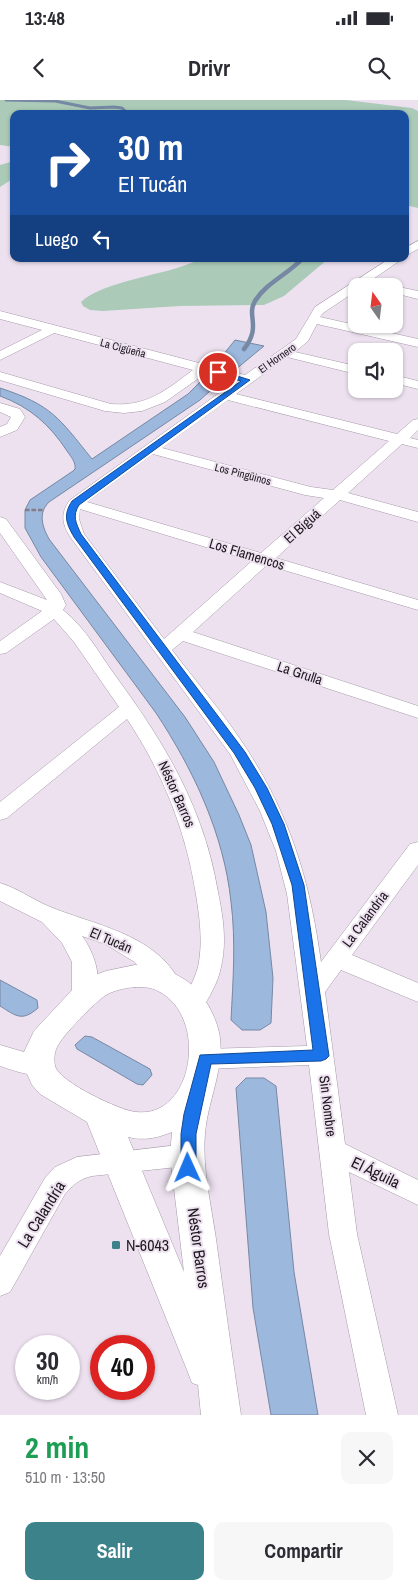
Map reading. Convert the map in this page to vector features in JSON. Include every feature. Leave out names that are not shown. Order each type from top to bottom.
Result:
[{"type":"street","name":"El Hornero","points":[[368,278],[392,262]]},
{"type":"street","name":"El Hornero","points":[[75,503],[285,353],[306,336],[319,310],[348,291]]},
{"type":"street","points":[[403,292],[418,295]]},
{"type":"street","name":"La Cigüeña","points":[[0,315],[247,380]]},
{"type":"street","points":[[313,319],[418,343]]},
{"type":"street","points":[[0,356],[53,329]]},
{"type":"street","points":[[285,353],[348,368]]},
{"type":"street","points":[[0,376],[110,408],[135,409],[156,402],[203,369]]},
{"type":"street","points":[[403,381],[418,385]]},
{"type":"street","points":[[225,395],[418,444]]},
{"type":"street","points":[[0,407],[15,412],[18,418],[12,427],[0,433]]},
{"type":"street","name":"El Biguá","points":[[163,649],[418,423]]},
{"type":"street","name":"Los Pingüinos","points":[[154,446],[310,492],[337,495],[418,517]]},
{"type":"street","name":"Los Flamencos","points":[[75,503],[418,605]]},
{"type":"street","name":"Sin Nombre","points":[[75,503],[71,510],[72,526],[239,752],[261,788],[278,824],[298,885],[348,1262],[382,1415]]},
{"type":"street","points":[[0,649],[54,612],[57,604],[55,598],[2,527]]},
{"type":"street","points":[[0,587],[30,599],[54,612]]},
{"type":"street","name":"Néstor Barros","points":[[54,612],[73,630],[146,730],[168,770],[189,817],[199,846],[211,918],[212,955],[210,971],[204,988],[192,1005]]},
{"type":"street","name":"La Grulla","points":[[181,634],[418,712]]},
{"type":"street","points":[[0,813],[130,708]]},
{"type":"street","name":"La Calandria","points":[[313,990],[418,848]]},
{"type":"street","name":"El Tucán","points":[[0,891],[46,914],[127,944],[150,960],[167,980]]},
{"type":"street","name":"El Tucán","points":[[46,914],[79,947],[87,970],[84,996]]},
{"type":"street","points":[[336,958],[418,993]]},
{"type":"street","points":[[167,980],[148,976],[129,976],[111,980],[96,987],[84,996],[48,1034],[42,1044],[38,1054],[39,1066],[43,1076],[53,1086],[100,1115],[119,1124],[139,1127],[158,1123],[175,1115],[187,1105],[201,1075],[321,1056]]},
{"type":"street","name":"Néstor Barros","points":[[167,980],[192,1005],[200,1022],[205,1042],[201,1075],[188,1134],[188,1155],[221,1410]]},
{"type":"street","points":[[0,1055],[14,1061],[39,1066]]},
{"type":"street","name":"Néstor Barros","points":[[100,1115],[121,1162],[221,1410]]},
{"type":"street","name":"El Águila","points":[[333,1151],[418,1192]]},
{"type":"street","name":"La Calandria","points":[[0,1283],[47,1198],[65,1175],[77,1168],[188,1155]]},
{"type":"path","points":[[25,510],[43,510]]},
{"type":"green space","points":[[0,100],[346,100],[412,108],[418,111],[418,208],[409,206],[409,110],[10,110],[10,146],[0,145]]},
{"type":"green space","points":[[10,162],[10,181],[0,187],[0,165]]},
{"type":"green space","points":[[194,262],[324,262],[284,296],[264,305],[180,306],[103,311],[90,310],[83,306],[81,302],[91,294],[105,288]]},
{"type":"water","points":[[235,340],[264,346],[235,370],[219,368],[215,365]]},
{"type":"water","points":[[208,377],[220,382],[200,400],[49,502],[43,511],[42,520],[49,539],[185,717],[214,762],[239,815],[251,845],[266,912],[273,978],[271,1023],[260,1030],[242,1030],[231,1020],[234,961],[231,902],[222,852],[205,803],[194,779],[170,734],[156,713],[41,557],[25,528],[25,510],[30,500],[75,469],[72,457],[54,433],[30,411],[0,396],[0,388],[32,400],[43,407],[62,423],[92,459],[188,394],[204,378]]},
{"type":"water","points":[[0,980],[37,1000],[38,1008],[28,1015],[19,1016],[0,1006]]},
{"type":"water","points":[[85,1036],[92,1037],[150,1069],[152,1075],[143,1085],[137,1084],[77,1049],[75,1045]]},
{"type":"water","points":[[246,1078],[264,1078],[276,1086],[294,1272],[318,1415],[271,1415],[253,1308],[236,1088]]},
{"type":"waterway","points":[[6,100],[55,101],[90,108],[114,107],[124,110]]},
{"type":"waterway","points":[[244,349],[252,334],[252,312],[255,301],[265,289],[298,262]]},
{"type":"place","name":"N-6043","points":[[116,1245]]},
{"type":"route","points":[[188,1168],[188,1134],[196,1091],[205,1059],[321,1056],[304,916],[290,856],[278,824],[261,788],[239,752],[195,691],[77,535],[70,518],[71,510],[75,503],[247,380],[218,372]]}]
